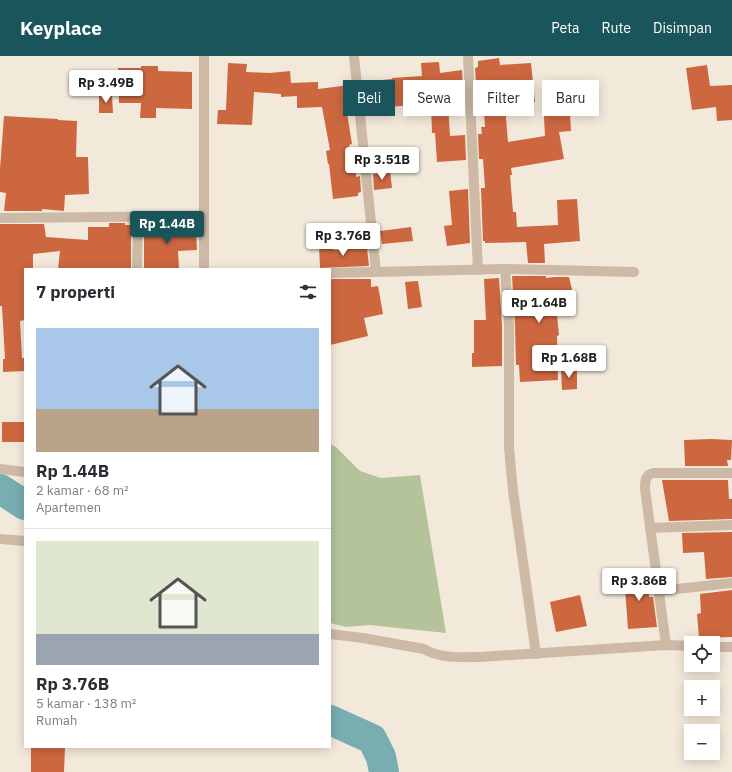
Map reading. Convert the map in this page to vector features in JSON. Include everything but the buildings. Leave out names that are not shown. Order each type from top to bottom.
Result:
[{"type":"street","points":[[204,56],[204,268]]},
{"type":"street","points":[[354,56],[376,272]]},
{"type":"street","points":[[468,56],[478,270]]},
{"type":"street","points":[[0,218],[204,216]]},
{"type":"street","points":[[137,268],[138,217]]},
{"type":"street","points":[[331,273],[505,269],[634,272]]},
{"type":"street","points":[[505,269],[508,325],[509,448],[513,491],[536,654]]},
{"type":"street","points":[[0,469],[24,472]]},
{"type":"street","points":[[666,645],[645,489],[646,478],[648,475],[653,473],[732,473]]},
{"type":"street","points":[[650,528],[732,525]]},
{"type":"street","points":[[0,539],[24,541]]},
{"type":"street","points":[[658,591],[732,583]]},
{"type":"street","points":[[331,634],[401,645],[443,656],[480,657],[666,645],[684,646]]},
{"type":"street","points":[[720,647],[732,647]]},
{"type":"green space","points":[[331,444],[336,447],[360,471],[381,478],[420,475],[446,633],[369,625],[346,627],[331,623]]},
{"type":"waterway","points":[[0,489],[24,504]]},
{"type":"waterway","points":[[331,720],[372,739],[381,757],[384,772]]}]
